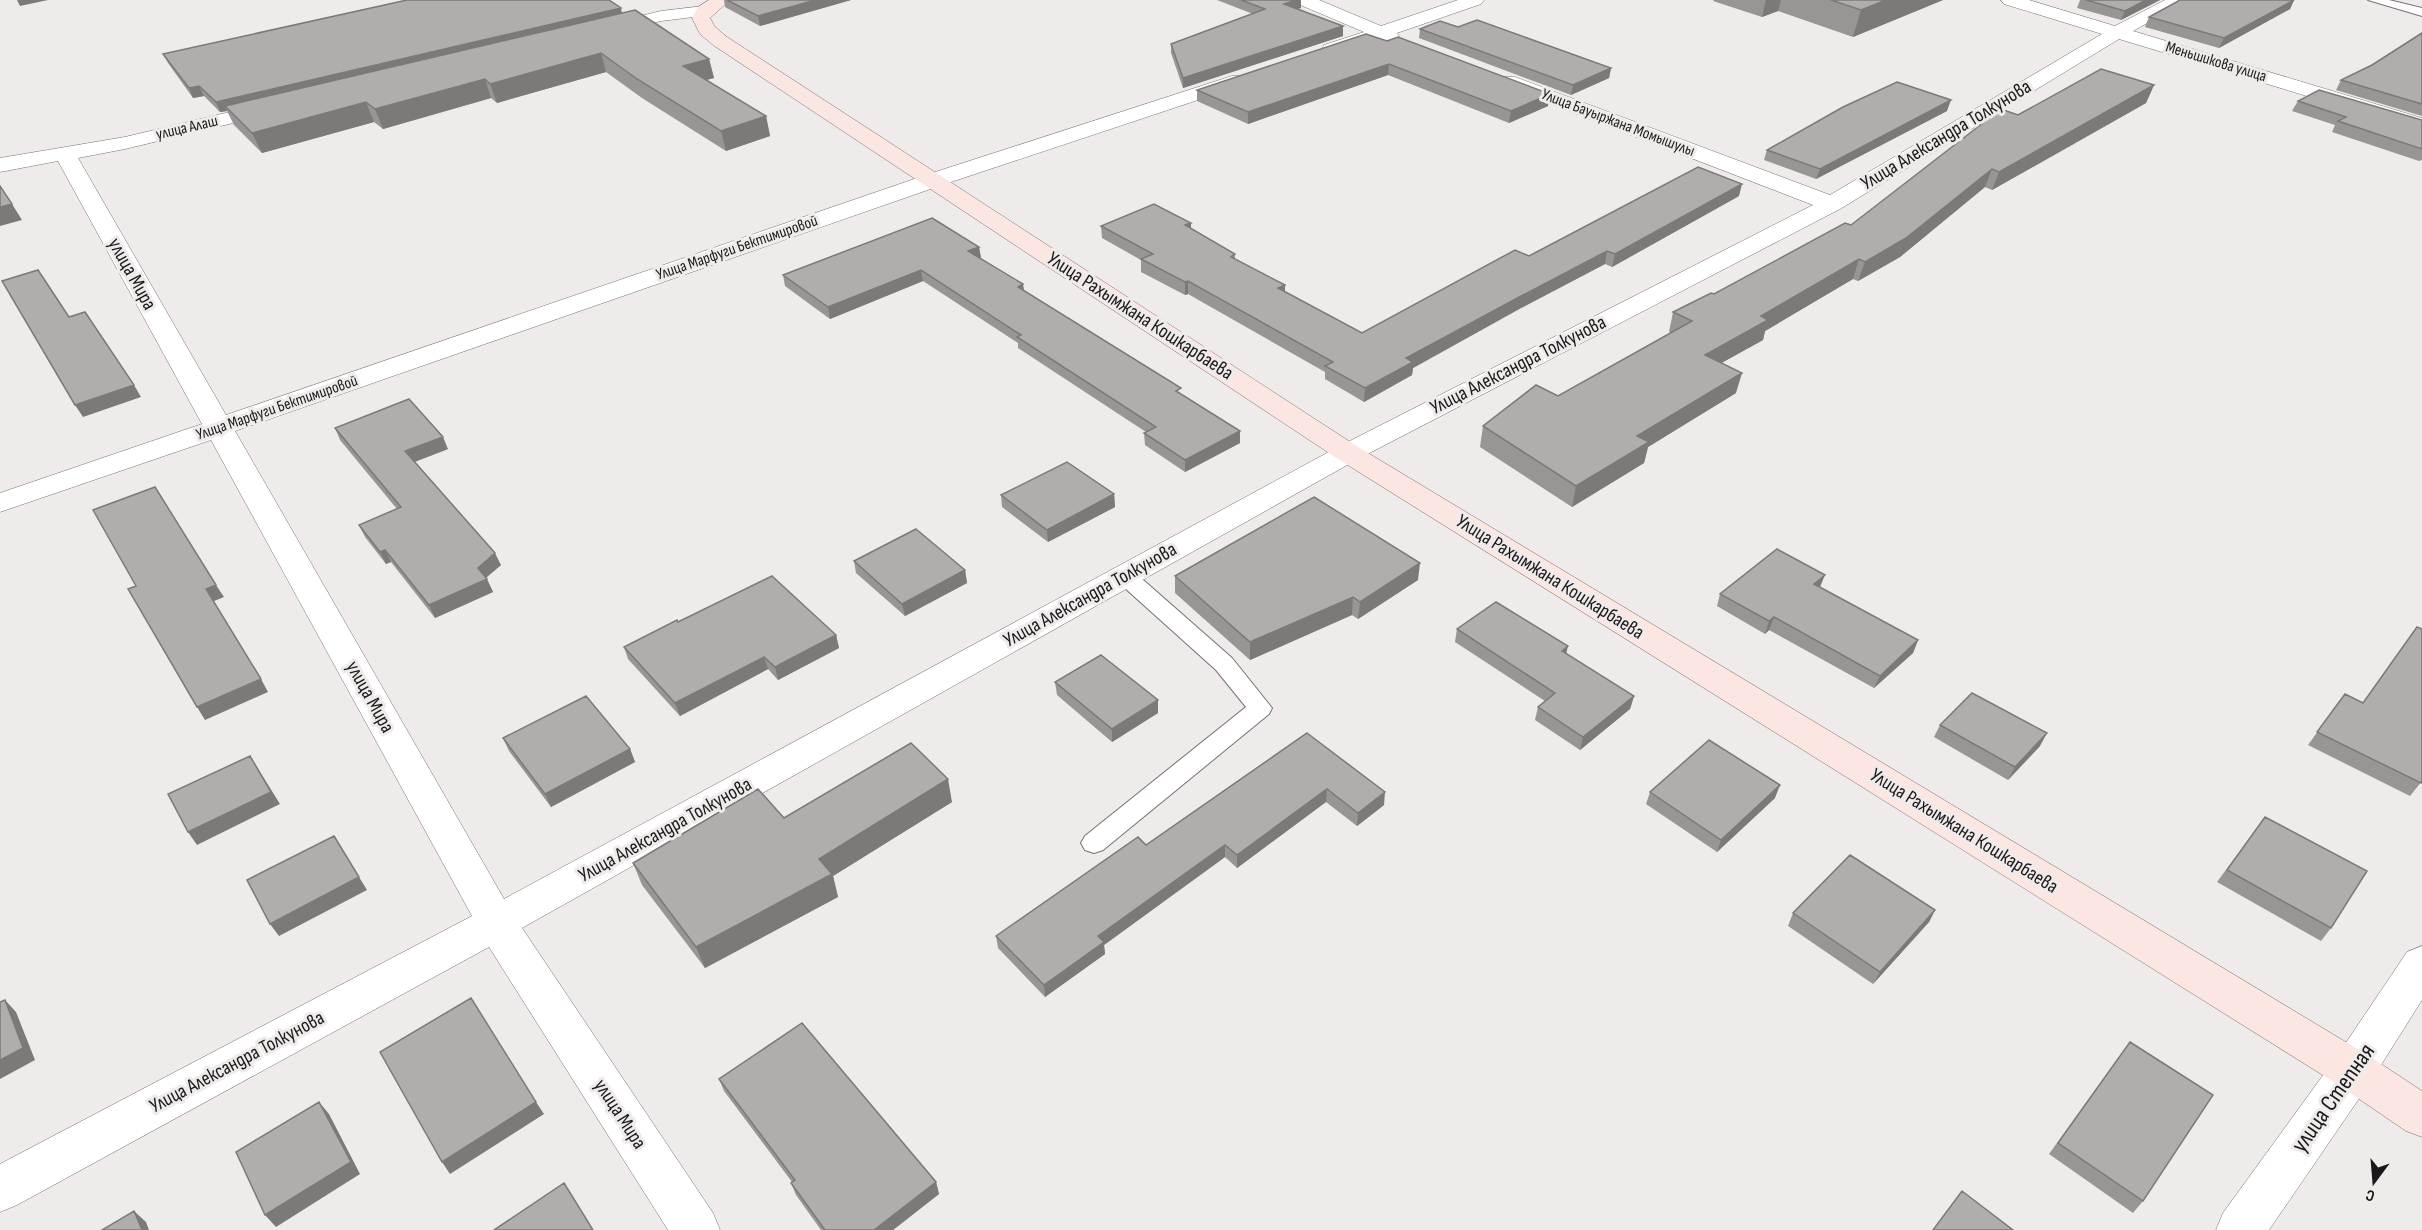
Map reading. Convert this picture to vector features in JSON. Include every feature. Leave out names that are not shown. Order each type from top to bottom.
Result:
[{"type":"street","points":[[1304,0],[1414,45]]},
{"type":"street","points":[[1314,55],[1475,0]]},
{"type":"street","name":"Меньшикова улица","points":[[2010,0],[2422,125]]},
{"type":"street","name":"Улица Александра Толкунова","points":[[0,1189],[496,923],[1348,453],[1832,204],[2118,32],[2179,0]]},
{"type":"street","points":[[591,33],[713,6]]},
{"type":"street","name":"Улица Рахымжана Кошкарбаева","points":[[713,6],[701,18],[707,30],[720,41],[1348,453],[2353,1070],[2422,1116]]},
{"type":"street","name":"Улица Марфуги Бектимировой","points":[[0,503],[934,180],[1258,73]]},
{"type":"street","name":"Улица Бауыржана Момышулы","points":[[1491,74],[1832,204]]},
{"type":"street","name":"улица Алаш","points":[[69,161],[90,158],[125,143],[288,104]]},
{"type":"street","points":[[0,165],[69,161]]},
{"type":"street","name":"улица Мира","points":[[69,161],[496,923],[696,1230]]},
{"type":"street","name":"улица Степная","points":[[2240,1230],[2353,1070],[2422,964]]},
{"type":"lane","points":[[2374,0],[2422,12]]},
{"type":"lane","points":[[1094,843],[1260,708],[1224,664],[1125,576]]},
{"type":"building","points":[[407,0],[609,0],[621,8],[216,102],[199,86],[189,88],[163,54]]},
{"type":"building","points":[[727,0],[816,0],[758,16]]},
{"type":"building","points":[[1241,0],[1296,0],[1284,4],[1343,26],[1183,78],[1171,44],[1265,9]]},
{"type":"building","points":[[1831,0],[1886,0],[1861,10]]},
{"type":"building","points":[[2086,0],[2146,0],[2125,11]]},
{"type":"building","points":[[2180,0],[2294,0],[2224,38],[2149,17]]},
{"type":"building","points":[[635,10],[709,59],[683,66],[766,116],[721,131],[637,79],[601,53],[490,84],[485,79],[375,109],[366,102],[252,133],[225,106]]},
{"type":"building","points":[[1477,20],[1611,68],[1573,85],[1420,29],[1440,21],[1458,27]]},
{"type":"building","points":[[2422,33],[2422,104],[2341,80],[2372,65]]},
{"type":"building","points":[[1366,34],[1387,41],[1398,37],[1550,94],[1511,111],[1389,64],[1248,112],[1197,90]]},
{"type":"building","points":[[2101,69],[2154,85],[1999,172],[1992,169],[1906,238],[1865,262],[1859,259],[1761,316],[1768,320],[1705,355],[1742,373],[1637,436],[1649,442],[1576,486],[1483,426],[1536,385],[1558,396],[1692,321],[1673,312],[1711,293],[1714,294],[1845,223],[1851,225],[2001,109],[2018,115]]},
{"type":"building","points":[[1897,82],[1951,100],[1820,169],[1767,150],[1843,107]]},
{"type":"building","points":[[2319,90],[2422,120],[2422,149],[2338,121],[2346,117],[2298,101]]},
{"type":"building","points":[[1698,167],[1742,184],[1615,254],[1607,251],[1406,358],[1413,362],[1365,388],[1325,366],[1333,362],[1188,281],[1185,282],[1141,259],[1153,254],[1101,226],[1154,204],[1191,223],[1185,225],[1235,254],[1231,257],[1285,285],[1278,288],[1362,333],[1515,250],[1529,256]]},
{"type":"building","points":[[0,186],[12,204],[0,207]]},
{"type":"building","points":[[932,218],[979,247],[968,251],[1023,284],[1018,287],[1181,388],[1176,391],[1240,431],[1185,460],[1144,433],[1156,427],[1017,337],[1021,335],[921,270],[828,307],[783,275]]},
{"type":"building","points":[[38,270],[69,317],[85,312],[134,385],[75,405],[2,281]]},
{"type":"building","points":[[409,399],[443,437],[405,451],[495,553],[478,568],[487,579],[429,605],[385,550],[380,552],[359,525],[401,507],[335,428]]},
{"type":"building","points":[[1067,462],[1114,494],[1047,530],[1001,495]]},
{"type":"building","points":[[155,487],[216,585],[206,589],[261,679],[197,707],[128,589],[136,586],[93,510]]},
{"type":"building","points":[[1314,497],[1420,563],[1360,602],[1353,597],[1250,642],[1175,576]]},
{"type":"building","points":[[916,529],[965,570],[902,604],[854,561]]},
{"type":"building","points":[[1777,549],[1825,575],[1814,584],[1918,640],[1880,676],[1774,617],[1769,621],[1720,594]]},
{"type":"building","points":[[772,576],[836,635],[775,667],[764,657],[675,703],[624,647],[677,620],[678,622]]},
{"type":"building","points":[[1496,602],[1568,646],[1562,651],[1634,696],[1583,737],[1538,707],[1555,693],[1457,629]]},
{"type":"building","points":[[2417,627],[2422,629],[2421,783],[2317,732],[2345,694],[2363,703]]},
{"type":"building","points":[[1101,655],[1158,700],[1112,729],[1055,682]]},
{"type":"building","points":[[1972,693],[2047,733],[2015,767],[1940,725]]},
{"type":"building","points":[[586,696],[630,749],[545,794],[503,738]]},
{"type":"building","points":[[1307,733],[1385,792],[1358,813],[1327,789],[1237,855],[1225,845],[1098,936],[1104,942],[1044,985],[996,936],[1138,837],[1146,845]]},
{"type":"building","points":[[1709,740],[1780,785],[1721,840],[1650,792]]},
{"type":"building","points":[[911,743],[948,779],[819,859],[832,874],[696,947],[633,863],[758,789],[784,818]]},
{"type":"building","points":[[250,756],[271,792],[188,832],[168,794]]},
{"type":"building","points":[[2265,817],[2367,871],[2331,928],[2227,870]]},
{"type":"building","points":[[334,836],[359,877],[270,924],[247,880]]},
{"type":"building","points":[[1850,855],[1935,910],[1880,972],[1793,913]]},
{"type":"building","points":[[471,998],[536,1102],[442,1162],[380,1052]]},
{"type":"building","points":[[5,1000],[23,1048],[0,1060],[0,1002]]},
{"type":"building","points":[[802,1023],[936,1182],[874,1230],[825,1230],[791,1183],[795,1180],[719,1079]]},
{"type":"building","points":[[2130,1042],[2213,1095],[2143,1201],[2058,1143]]},
{"type":"building","points":[[319,1102],[351,1162],[265,1215],[236,1152]]},
{"type":"building","points":[[564,1183],[593,1230],[494,1230]]},
{"type":"building","points":[[1962,1191],[2013,1230],[1933,1230]]},
{"type":"building","points":[[134,1211],[142,1230],[102,1230]]}]
